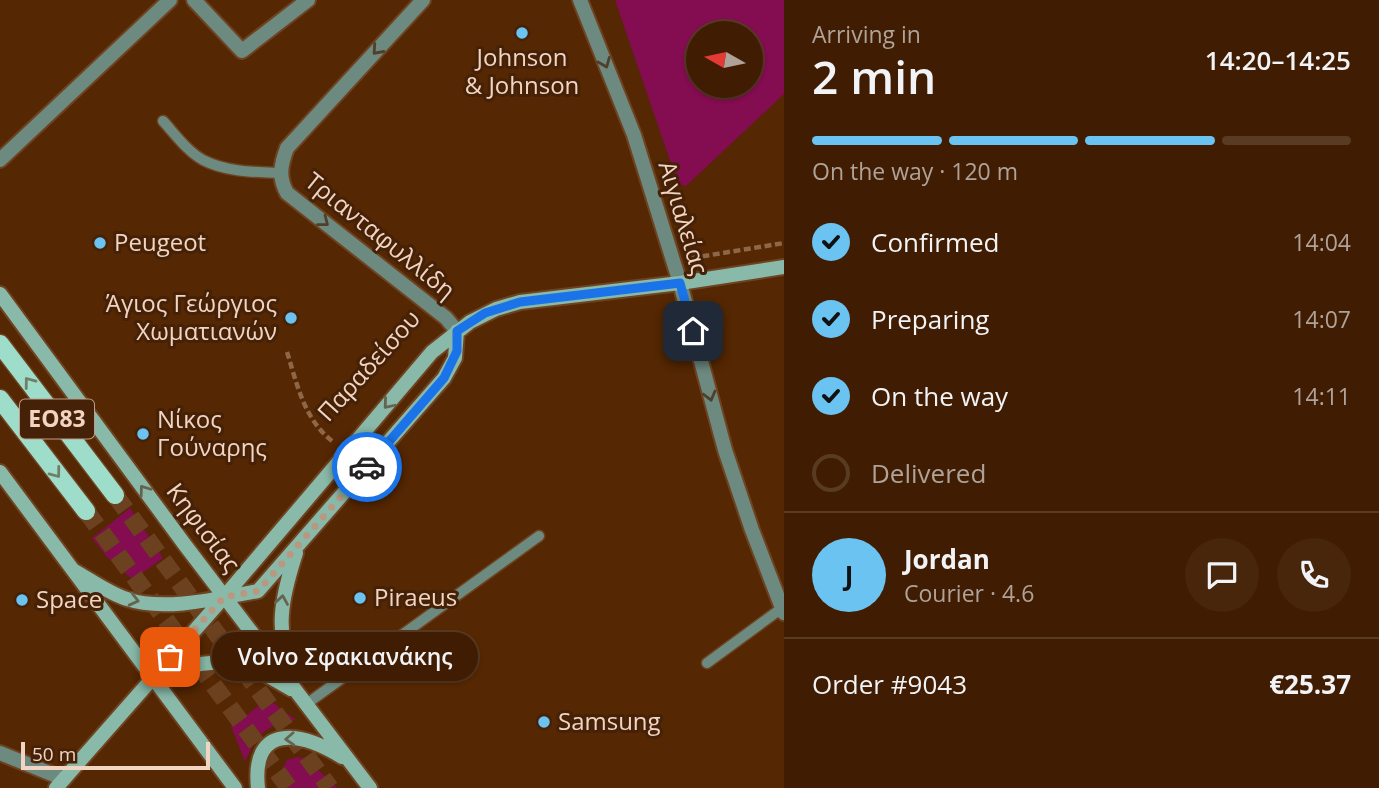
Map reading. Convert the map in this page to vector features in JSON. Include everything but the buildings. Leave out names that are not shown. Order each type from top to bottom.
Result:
[{"type":"main road","name":"Παραδείσου","points":[[224,597],[432,352],[485,313],[520,302],[680,283],[784,267]]},
{"type":"main road","name":"Κηφισίας","points":[[0,294],[224,597],[370,788]]},
{"type":"main road","name":"Παραδείσου","points":[[224,597],[258,591],[444,378],[457,351],[457,331]]},
{"type":"main road","name":"ΕΟ83","points":[[0,344],[115,495]]},
{"type":"main road","name":"ΕΟ83","points":[[0,399],[86,512]]},
{"type":"main road","points":[[0,472],[235,788]]},
{"type":"main road","points":[[295,691],[285,660],[281,610],[284,588],[298,545]]},
{"type":"main road","points":[[74,570],[112,592],[143,603],[178,603],[224,597]]},
{"type":"main road","points":[[60,784],[224,597]]},
{"type":"main road","points":[[153,676],[207,662],[236,664],[252,668],[295,691]]},
{"type":"main road","points":[[258,788],[256,769],[260,756],[269,745],[282,737],[310,740],[352,763]]},
{"type":"street","points":[[0,160],[170,0]]},
{"type":"street","points":[[194,0],[242,51],[308,0]]},
{"type":"street","points":[[280,173],[287,148],[423,0]]},
{"type":"street","name":"Αιγιαλείας","points":[[580,0],[634,135],[680,283],[725,450],[783,610]]},
{"type":"street","name":"Τριανταφυλλίδη","points":[[280,173],[282,184],[288,193],[446,318],[457,331]]},
{"type":"street","points":[[0,753],[60,784]]},
{"type":"lane","points":[[163,121],[203,159],[236,170],[280,173]]},
{"type":"lane","points":[[305,705],[539,536]]},
{"type":"lane","points":[[707,663],[783,610]]},
{"type":"path","points":[[673,261],[784,243]]},
{"type":"path","points":[[287,352],[307,412],[318,429],[347,452]]},
{"type":"path","name":"Παραδείσου","points":[[330,444],[338,434]]},
{"type":"shaded area","points":[[615,0],[784,0],[784,94],[686,186],[678,184]]},
{"type":"shaded area","points":[[130,508],[163,558],[133,580],[107,557],[92,538]]},
{"type":"shaded area","points":[[268,699],[296,720],[277,724],[264,732],[245,762],[231,726]]},
{"type":"shaded area","points":[[305,758],[338,788],[285,788],[283,767],[287,760]]},
{"type":"tunnel","points":[[115,495],[330,788]]},
{"type":"tunnel","points":[[86,511],[289,788]]},
{"type":"way so far","points":[[170,657],[224,597],[258,591],[367,467]]},
{"type":"place","name":"Johnson & Johnson","points":[[522,33]]},
{"type":"place","name":"Peugeot","points":[[100,243]]},
{"type":"place","name":"Άγιος Γεώργιος Χωματιανών","points":[[291,318]]},
{"type":"place","name":"Νίκος Γούναρης","points":[[143,434]]},
{"type":"place","name":"Piraeus","points":[[360,598]]},
{"type":"place","name":"Space","points":[[22,600]]},
{"type":"place","name":"Volvo Σφακιανάκης","points":[[170,657]]},
{"type":"place","name":"Samsung","points":[[544,722]]},
{"type":"route","points":[[367,467],[444,378],[457,351],[457,331],[485,313],[520,302],[680,283],[693,331]]}]
